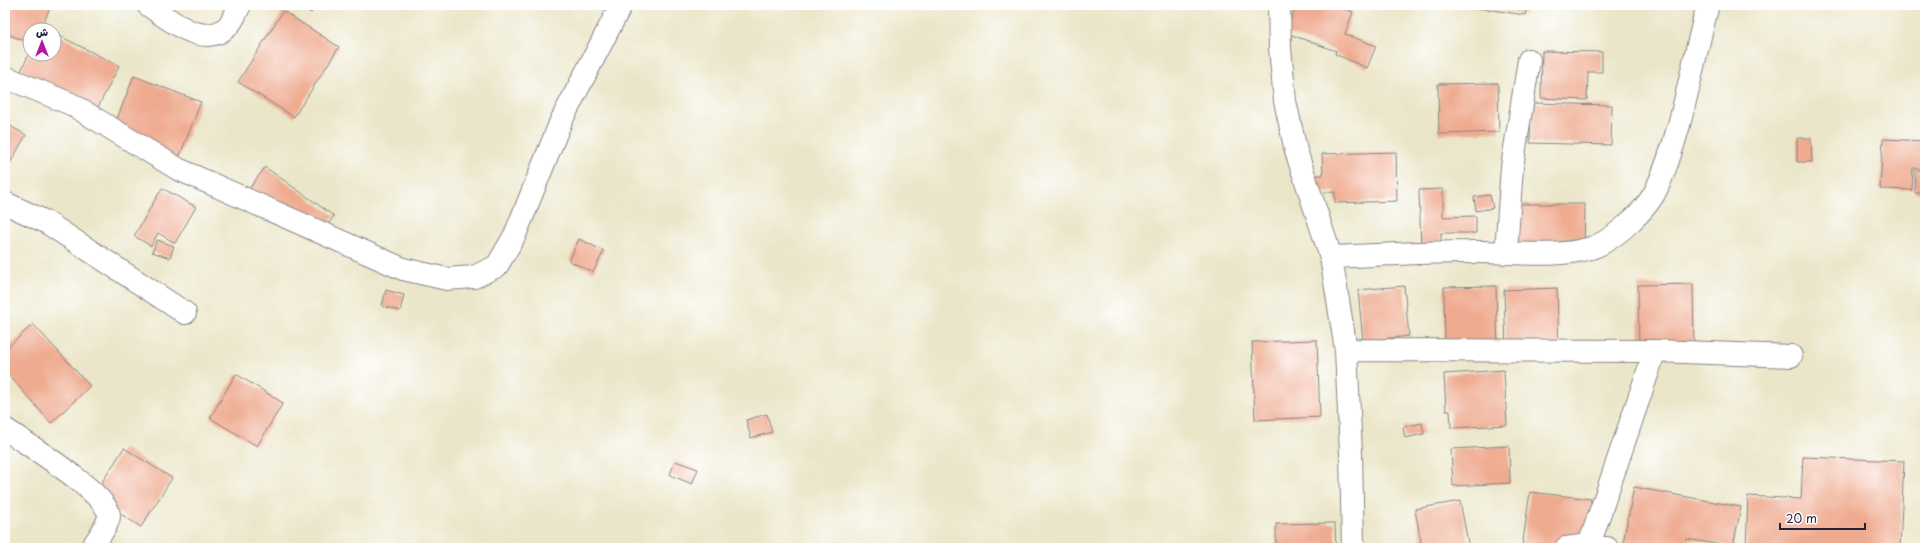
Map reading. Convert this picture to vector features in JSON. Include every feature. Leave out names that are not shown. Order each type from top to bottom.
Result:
[{"type":"street","points":[[148,5],[184,29],[202,36],[216,34],[228,26],[240,5]]},
{"type":"street","points":[[5,77],[71,104],[178,169],[403,269],[447,279],[474,277],[497,266],[515,235],[561,121],[621,5]]},
{"type":"street","points":[[1279,5],[1280,48],[1285,101],[1296,151],[1331,257],[1346,350],[1351,453],[1353,548]]},
{"type":"street","points":[[1331,257],[1470,252],[1553,254],[1591,248],[1614,236],[1635,217],[1656,190],[1678,134],[1708,5]]},
{"type":"street","points":[[1506,252],[1512,167],[1529,60]]},
{"type":"street","points":[[5,203],[46,222],[185,313]]},
{"type":"street","points":[[1346,350],[1655,350],[1791,356]]},
{"type":"street","points":[[1566,548],[1598,547],[1655,350]]},
{"type":"street","points":[[5,429],[80,481],[107,506],[109,516],[92,548]]},
{"type":"building","points":[[5,5],[51,5],[44,22],[22,22],[22,40],[5,33]]},
{"type":"building","points":[[298,5],[316,5],[311,13]]},
{"type":"building","points":[[1296,5],[1334,5],[1353,12],[1345,34],[1376,46],[1367,68],[1335,54],[1336,51],[1286,33]]},
{"type":"building","points":[[1459,5],[1527,5],[1525,15]]},
{"type":"building","points":[[283,11],[339,47],[294,117],[238,82]]},
{"type":"building","points":[[62,37],[119,66],[94,115],[18,77],[25,62],[62,62]]},
{"type":"building","points":[[1542,51],[1602,52],[1602,72],[1588,72],[1587,100],[1541,98]]},
{"type":"building","points":[[134,76],[201,102],[178,160],[111,134]]},
{"type":"building","points":[[1498,83],[1499,132],[1439,134],[1438,84]]},
{"type":"building","points":[[1531,103],[1612,105],[1611,145],[1530,143]]},
{"type":"building","points":[[5,123],[26,135],[5,172]]},
{"type":"building","points":[[1797,138],[1811,138],[1812,162],[1797,162]]},
{"type":"building","points":[[1883,139],[1925,141],[1925,169],[1913,168],[1912,190],[1880,189]]},
{"type":"building","points":[[1396,152],[1397,201],[1335,203],[1335,192],[1315,193],[1314,175],[1323,175],[1322,154]]},
{"type":"building","points":[[265,167],[334,216],[316,241],[247,192]]},
{"type":"building","points":[[1915,170],[1925,171],[1925,193],[1915,193]]},
{"type":"building","points":[[162,188],[196,207],[175,243],[158,233],[151,246],[134,236]]},
{"type":"building","points":[[1443,189],[1443,217],[1476,216],[1476,233],[1441,233],[1441,248],[1421,249],[1419,190]]},
{"type":"building","points":[[1490,195],[1493,208],[1476,211],[1474,197]]},
{"type":"building","points":[[1518,204],[1585,204],[1584,255],[1517,254]]},
{"type":"building","points":[[579,239],[604,251],[593,272],[569,261]]},
{"type":"building","points":[[157,240],[174,246],[170,258],[152,252]]},
{"type":"building","points":[[1693,284],[1694,353],[1639,353],[1638,285]]},
{"type":"building","points":[[1404,286],[1409,336],[1363,341],[1358,290]]},
{"type":"building","points":[[1496,286],[1498,356],[1445,357],[1444,287]]},
{"type":"building","points":[[1557,288],[1559,351],[1506,352],[1504,290]]},
{"type":"building","points":[[386,290],[404,295],[400,311],[382,306]]},
{"type":"building","points":[[33,324],[90,386],[51,423],[5,371],[5,350]]},
{"type":"building","points":[[1317,340],[1320,417],[1255,420],[1252,342]]},
{"type":"building","points":[[1504,370],[1507,425],[1451,428],[1450,411],[1446,411],[1444,374]]},
{"type":"building","points":[[236,374],[283,403],[257,446],[210,418]]},
{"type":"building","points":[[767,414],[772,432],[751,438],[746,420]]},
{"type":"building","points":[[1422,423],[1424,434],[1405,438],[1403,427]]},
{"type":"building","points":[[1509,446],[1510,483],[1453,486],[1451,449]]},
{"type":"building","points":[[124,448],[172,478],[141,527],[93,496]]},
{"type":"building","points":[[1803,457],[1904,461],[1900,548],[1746,548],[1748,496],[1801,499]]},
{"type":"building","points":[[675,461],[698,469],[692,484],[670,475]]},
{"type":"building","points":[[1634,487],[1741,507],[1733,547],[1687,539],[1685,548],[1622,548]]},
{"type":"building","points":[[1530,492],[1591,499],[1585,548],[1522,548]]},
{"type":"building","points":[[1460,501],[1469,548],[1422,548],[1415,509]]},
{"type":"building","points":[[1335,523],[1336,548],[1276,548],[1276,524]]}]
